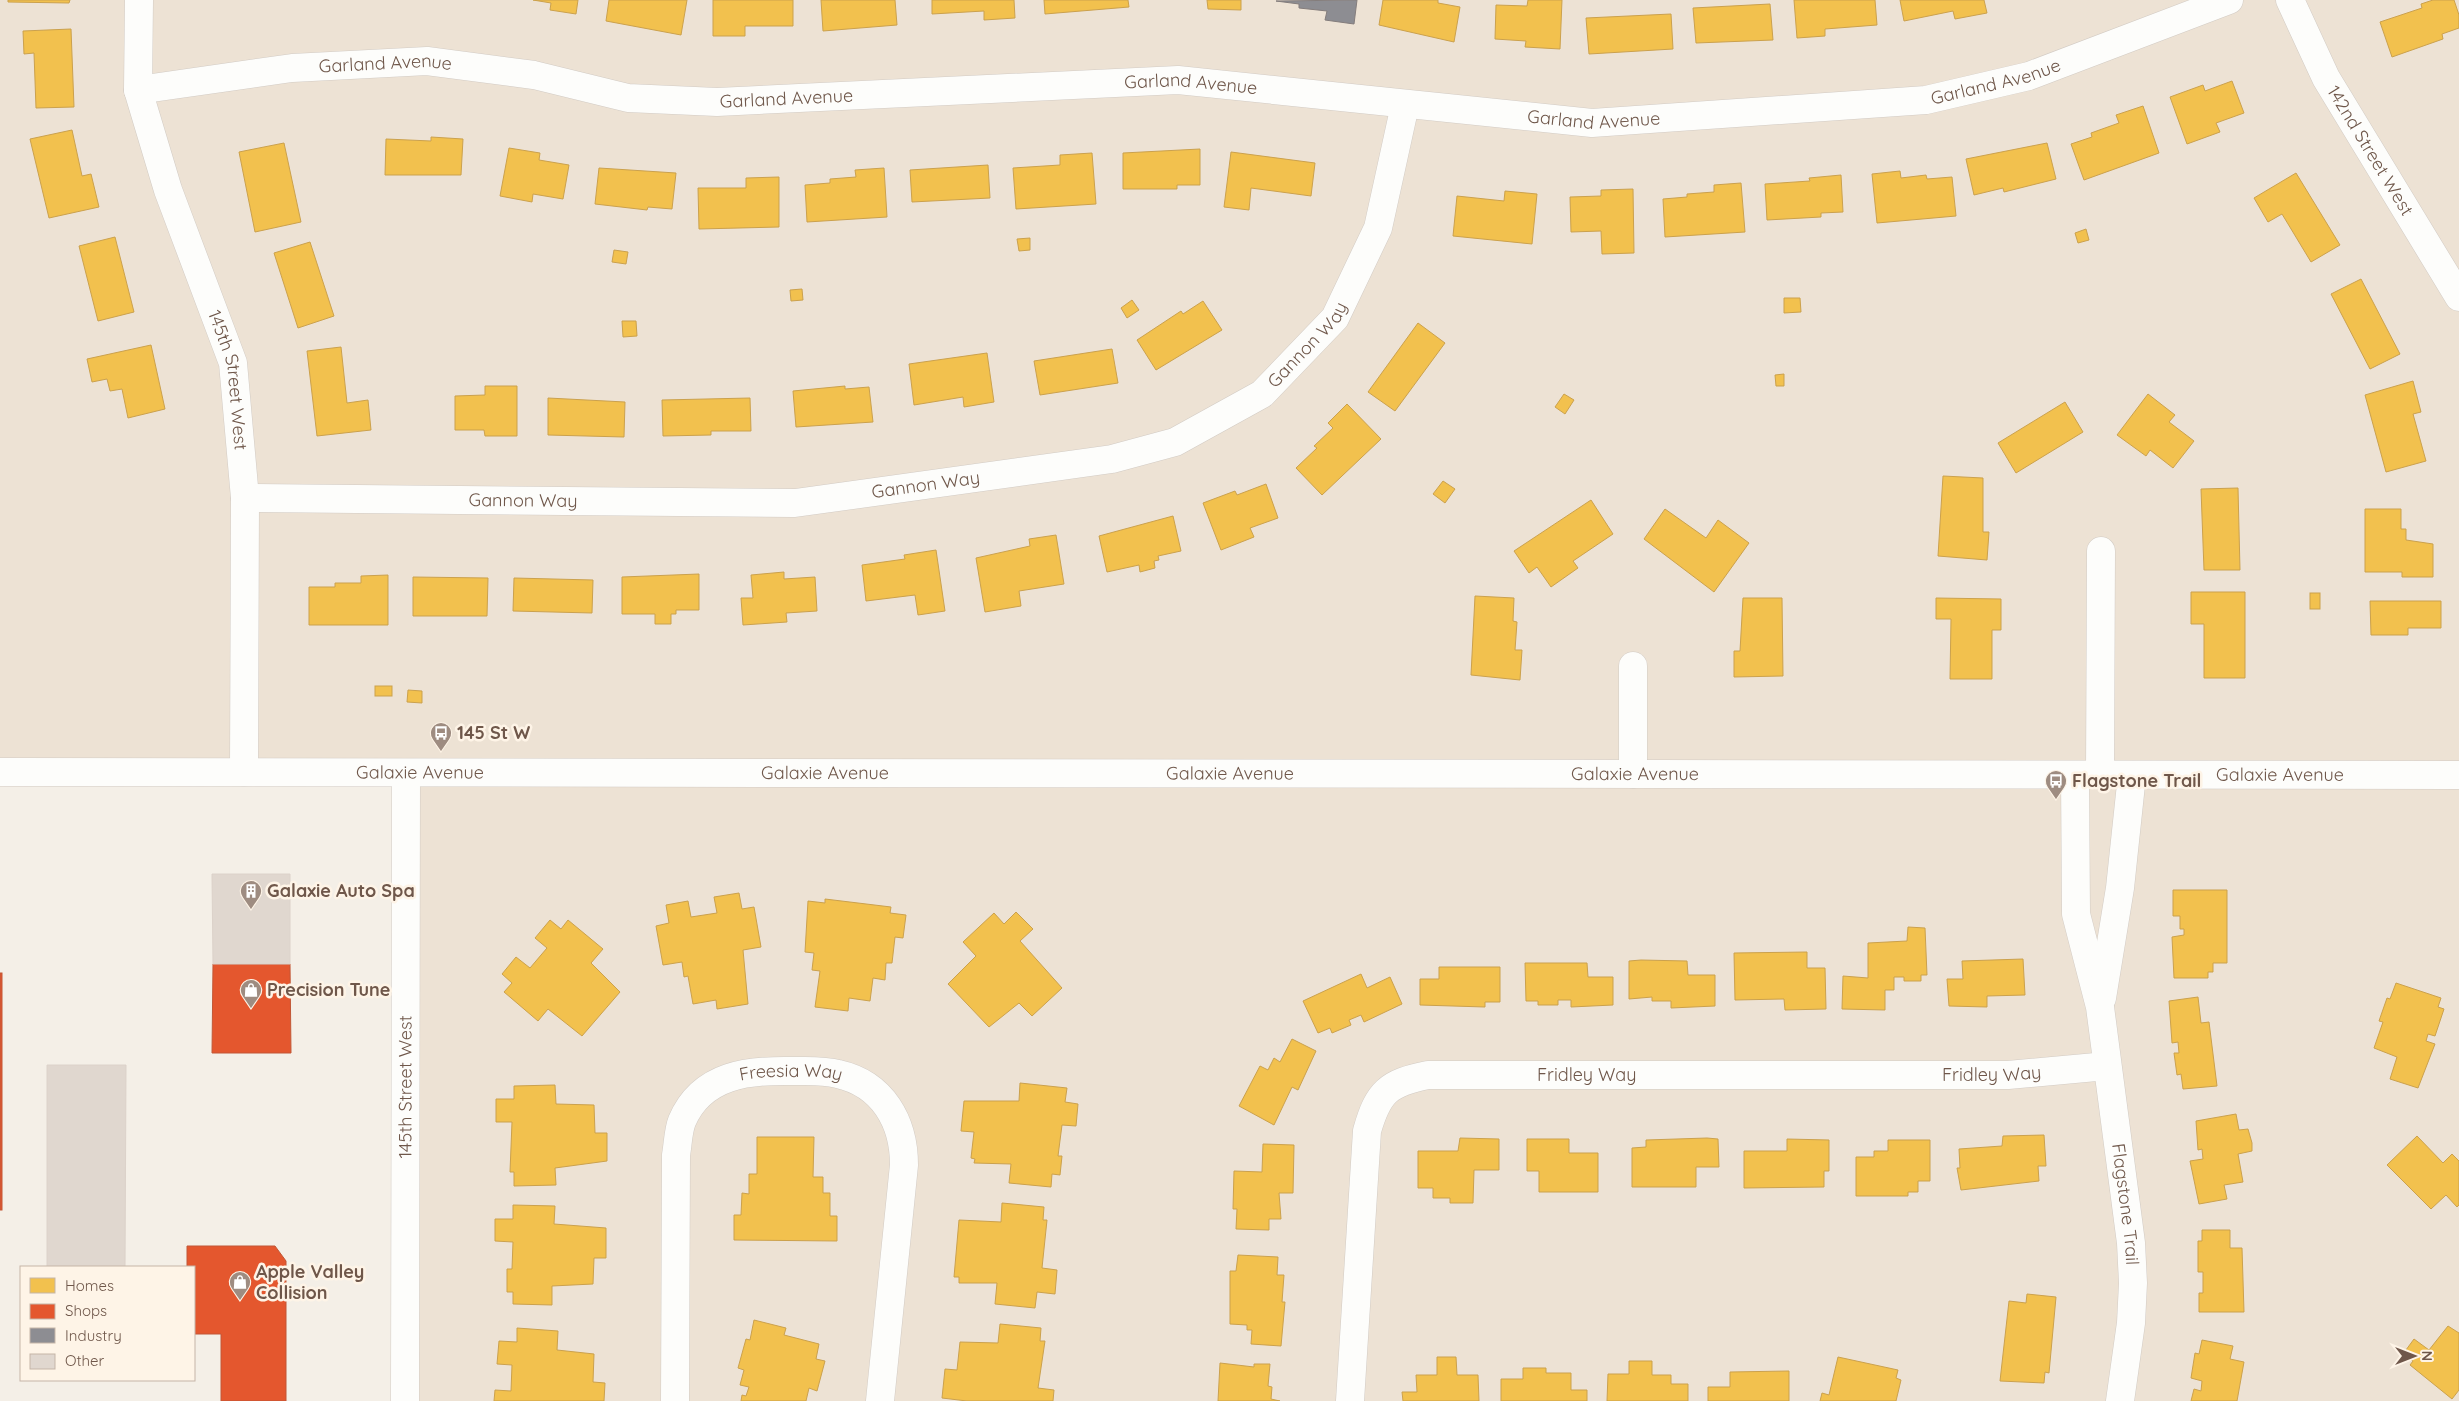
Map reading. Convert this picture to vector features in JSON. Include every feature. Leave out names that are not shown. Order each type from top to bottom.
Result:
[{"type":"street","name":"145th Street West","points":[[139,0],[138,90],[168,190],[233,362],[245,498],[244,772]]},
{"type":"street","name":"Garland Avenue","points":[[138,90],[292,68],[427,62],[534,75],[628,98],[727,102],[1178,80],[1406,105],[1592,122],[1926,100],[2029,76],[2229,0]]},
{"type":"street","name":"142nd Street West","points":[[2290,0],[2326,78],[2459,297]]},
{"type":"street","name":"Gannon Way","points":[[245,498],[795,503],[1112,459],[1175,442],[1262,394],[1335,318],[1378,228],[1406,105]]},
{"type":"street","points":[[2100,1007],[2076,914],[2101,552]]},
{"type":"street","points":[[1633,666],[1633,774]]},
{"type":"street","name":"Galaxie Avenue","points":[[0,772],[2459,775]]},
{"type":"street","name":"145th Street West","points":[[405,1401],[406,773]]},
{"type":"street","points":[[2100,1007],[2120,888],[2132,774]]},
{"type":"street","name":"Flagstone Trail","points":[[2100,1007],[2127,1203],[2133,1283],[2131,1323],[2120,1401]]},
{"type":"street","name":"Fridley Way","points":[[1350,1401],[1367,1131],[1372,1111],[1384,1092],[1404,1080],[1428,1075],[2008,1075],[2107,1066]]},
{"type":"street","name":"Freesia Way","points":[[675,1401],[676,1155],[682,1122],[690,1107],[714,1084],[737,1074],[761,1071],[822,1072],[856,1079],[884,1100],[894,1114],[900,1130],[904,1147],[904,1165],[880,1401]]},
{"type":"shaded area","points":[[0,0],[2459,0],[2459,1401],[407,1401],[406,773],[0,772]]},
{"type":"building: Homes","points":[[8,0],[70,0],[69,3],[8,2]]},
{"type":"building: Homes","points":[[533,0],[578,0],[576,14],[550,10],[551,3]]},
{"type":"building: Homes","points":[[609,0],[687,0],[681,35],[606,21]]},
{"type":"building: Homes","points":[[713,0],[793,0],[793,26],[745,26],[745,36],[713,36]]},
{"type":"building: Homes","points":[[821,0],[895,0],[897,25],[823,31]]},
{"type":"building: Homes","points":[[932,0],[1014,0],[1015,18],[984,20],[984,11],[932,14]]},
{"type":"building: Homes","points":[[1044,0],[1128,0],[1129,7],[1045,14]]},
{"type":"building: Homes","points":[[1207,0],[1241,0],[1241,10],[1208,9]]},
{"type":"building: Homes","points":[[1383,0],[1438,0],[1438,3],[1460,7],[1454,42],[1379,25]]},
{"type":"building: Homes","points":[[1528,0],[1562,0],[1560,49],[1525,47],[1526,41],[1495,39],[1496,5],[1527,6]]},
{"type":"building: Homes","points":[[1794,0],[1875,0],[1877,25],[1825,29],[1825,36],[1797,38]]},
{"type":"building: Homes","points":[[1900,0],[1984,0],[1987,13],[1955,19],[1953,11],[1904,21]]},
{"type":"building: Homes","points":[[2433,0],[2454,0],[2459,15],[2459,28],[2442,34],[2443,39],[2392,57],[2380,22],[2422,8],[2421,4]]},
{"type":"building: Homes","points":[[1770,4],[1773,40],[1696,43],[1693,8]]},
{"type":"building: Homes","points":[[1671,14],[1673,49],[1589,54],[1586,18]]},
{"type":"building: Homes","points":[[71,29],[74,107],[36,108],[34,53],[24,54],[23,31]]},
{"type":"building: Homes","points":[[2232,81],[2244,113],[2216,123],[2220,132],[2187,144],[2170,97],[2203,85],[2205,91]]},
{"type":"building: Homes","points":[[2143,106],[2159,153],[2084,180],[2071,144],[2092,137],[2091,133],[2119,123],[2116,115]]},
{"type":"building: Homes","points":[[72,130],[82,176],[91,174],[99,207],[49,218],[30,139]]},
{"type":"building: Homes","points":[[431,137],[463,139],[461,175],[385,175],[386,139],[431,141]]},
{"type":"building: Homes","points":[[284,143],[301,222],[255,232],[239,152]]},
{"type":"building: Homes","points":[[2047,143],[2056,179],[2004,192],[2003,188],[1974,195],[1966,159]]},
{"type":"building: Homes","points":[[509,148],[540,153],[539,160],[569,165],[563,199],[533,194],[532,202],[500,196]]},
{"type":"building: Homes","points":[[1200,149],[1200,185],[1177,185],[1177,189],[1123,189],[1123,153]]},
{"type":"building: Homes","points":[[1231,152],[1315,163],[1311,196],[1251,188],[1249,210],[1224,207]]},
{"type":"building: Homes","points":[[1092,153],[1096,204],[1016,209],[1013,168],[1060,165],[1060,155]]},
{"type":"building: Homes","points":[[988,165],[990,198],[912,202],[910,170]]},
{"type":"building: Homes","points":[[599,168],[676,173],[672,209],[648,207],[647,210],[595,204]]},
{"type":"building: Homes","points":[[884,168],[887,217],[807,222],[805,185],[830,183],[830,179],[856,177],[855,170]]},
{"type":"building: Homes","points":[[1900,171],[1901,178],[1926,175],[1927,179],[1952,177],[1956,216],[1877,223],[1872,174]]},
{"type":"building: Homes","points":[[2296,173],[2340,245],[2311,262],[2282,214],[2268,222],[2254,198]]},
{"type":"building: Homes","points":[[1841,175],[1843,212],[1821,213],[1821,217],[1767,220],[1765,184],[1810,181],[1809,178]]},
{"type":"building: Homes","points":[[779,177],[779,227],[699,229],[698,188],[746,188],[746,178]]},
{"type":"building: Homes","points":[[1741,183],[1745,232],[1665,237],[1663,199],[1687,197],[1687,194],[1714,192],[1714,185]]},
{"type":"building: Homes","points":[[1633,189],[1634,253],[1602,254],[1601,231],[1571,232],[1570,197],[1601,196],[1601,190]]},
{"type":"building: Homes","points":[[1505,191],[1537,194],[1532,244],[1453,236],[1457,196],[1504,201]]},
{"type":"building: Homes","points":[[2086,229],[2089,240],[2078,243],[2075,233]]},
{"type":"building: Homes","points":[[115,237],[134,312],[98,321],[79,246]]},
{"type":"building: Homes","points":[[1030,238],[1030,250],[1019,251],[1017,239]]},
{"type":"building: Homes","points":[[310,242],[334,316],[298,328],[274,253]]},
{"type":"building: Homes","points":[[614,250],[628,252],[626,264],[612,262]]},
{"type":"building: Homes","points":[[2361,279],[2400,354],[2370,369],[2331,294]]},
{"type":"building: Homes","points":[[802,289],[803,300],[791,301],[790,290]]},
{"type":"building: Homes","points":[[1784,298],[1800,298],[1801,312],[1784,313]]},
{"type":"building: Homes","points":[[1132,300],[1139,310],[1127,318],[1121,308]]},
{"type":"building: Homes","points":[[1203,301],[1222,330],[1156,370],[1137,340],[1181,311],[1183,314]]},
{"type":"building: Homes","points":[[622,321],[636,321],[637,336],[623,337]]},
{"type":"building: Homes","points":[[1418,323],[1445,343],[1395,411],[1368,392]]},
{"type":"building: Homes","points":[[151,345],[165,409],[128,418],[122,389],[110,391],[107,379],[92,382],[87,359]]},
{"type":"building: Homes","points":[[341,347],[347,403],[368,400],[371,430],[317,436],[307,351]]},
{"type":"building: Homes","points":[[1112,349],[1118,383],[1040,395],[1034,361]]},
{"type":"building: Homes","points":[[987,353],[994,402],[964,407],[963,397],[914,405],[909,364]]},
{"type":"building: Homes","points":[[1784,374],[1784,386],[1776,386],[1775,375]]},
{"type":"building: Homes","points":[[2413,381],[2421,412],[2413,414],[2426,461],[2386,472],[2365,395]]},
{"type":"building: Homes","points":[[485,386],[517,386],[517,436],[485,436],[484,430],[455,430],[455,396],[485,395]]},
{"type":"building: Homes","points":[[845,386],[845,389],[869,387],[873,422],[796,427],[793,391]]},
{"type":"building: Homes","points":[[1564,394],[1574,400],[1565,414],[1555,407]]},
{"type":"building: Homes","points":[[2148,394],[2175,415],[2169,422],[2194,441],[2173,468],[2150,450],[2146,456],[2117,435]]},
{"type":"building: Homes","points":[[548,398],[625,402],[624,437],[548,435]]},
{"type":"building: Homes","points":[[750,398],[751,431],[711,431],[711,435],[663,436],[662,400]]},
{"type":"building: Homes","points":[[2065,402],[2083,432],[2016,473],[1998,443]]},
{"type":"building: Homes","points":[[1347,404],[1381,439],[1322,495],[1296,468],[1317,448],[1314,446],[1333,428],[1328,423]]},
{"type":"building: Homes","points":[[1943,476],[1983,478],[1983,532],[1989,532],[1987,560],[1938,556]]},
{"type":"building: Homes","points":[[1443,481],[1455,489],[1445,503],[1433,494]]},
{"type":"building: Homes","points":[[1266,484],[1278,518],[1250,528],[1254,537],[1221,550],[1203,503],[1235,491],[1237,495]]},
{"type":"building: Homes","points":[[2238,488],[2240,570],[2204,570],[2201,489]]},
{"type":"building: Homes","points":[[1591,500],[1613,534],[1573,561],[1578,568],[1551,587],[1537,567],[1529,573],[1514,551]]},
{"type":"building: Homes","points":[[1665,509],[1706,538],[1718,520],[1749,543],[1714,592],[1644,539]]},
{"type":"building: Homes","points":[[2365,509],[2401,509],[2401,529],[2406,529],[2406,540],[2433,544],[2433,577],[2402,577],[2402,572],[2365,572]]},
{"type":"building: Homes","points":[[1173,516],[1181,551],[1158,556],[1159,560],[1154,561],[1155,568],[1140,572],[1139,565],[1107,572],[1099,536]]},
{"type":"building: Homes","points":[[1056,535],[1064,584],[1019,591],[1021,606],[985,612],[976,558],[1030,546],[1029,539]]},
{"type":"building: Homes","points":[[936,550],[945,611],[918,615],[915,595],[866,601],[862,565],[905,559],[904,555]]},
{"type":"building: Homes","points":[[784,572],[784,579],[815,577],[817,611],[786,613],[787,622],[743,625],[741,598],[753,598],[751,575]]},
{"type":"building: Homes","points":[[699,574],[699,610],[676,610],[676,614],[671,614],[671,624],[655,624],[655,614],[622,614],[622,577]]},
{"type":"building: Homes","points":[[388,575],[388,625],[309,625],[309,587],[335,587],[335,583],[361,583],[361,576]]},
{"type":"building: Homes","points":[[413,577],[488,578],[487,616],[413,616]]},
{"type":"building: Homes","points":[[514,578],[593,580],[592,613],[513,611]]},
{"type":"building: Homes","points":[[2191,592],[2245,592],[2245,678],[2204,678],[2204,624],[2191,624]]},
{"type":"building: Homes","points":[[2310,593],[2320,593],[2320,609],[2310,609]]},
{"type":"building: Homes","points":[[1475,596],[1514,598],[1513,621],[1517,622],[1515,650],[1522,650],[1520,680],[1471,675]]},
{"type":"building: Homes","points":[[1743,598],[1782,598],[1783,676],[1734,677],[1734,651],[1740,651]]},
{"type":"building: Homes","points":[[1936,598],[2001,599],[2001,630],[1992,630],[1992,679],[1950,679],[1951,619],[1936,619]]},
{"type":"building: Homes","points":[[2370,601],[2441,601],[2441,628],[2408,628],[2408,635],[2371,635]]},
{"type":"building: Homes","points":[[375,686],[392,686],[392,696],[375,696]]},
{"type":"building: Homes","points":[[408,690],[422,691],[422,703],[407,702]]},
{"type":"building: Homes","points":[[2173,890],[2227,890],[2227,963],[2213,963],[2213,972],[2208,972],[2208,978],[2174,978],[2172,937],[2184,935],[2184,929],[2180,929],[2180,916],[2173,916]]},
{"type":"building: Homes","points":[[739,893],[742,909],[754,907],[761,947],[743,950],[748,1004],[717,1009],[716,1000],[693,1004],[688,976],[684,977],[682,962],[663,965],[656,926],[669,923],[666,905],[688,901],[691,917],[717,913],[714,897]]},
{"type":"building: Homes","points":[[825,899],[891,907],[890,913],[906,915],[903,938],[895,937],[892,963],[886,963],[885,980],[873,978],[870,1001],[849,998],[848,1011],[815,1007],[820,971],[812,970],[814,953],[805,952],[808,901],[825,903]]},
{"type":"building: Homes","points":[[1016,912],[1033,929],[1020,941],[1062,988],[1032,1016],[1019,1003],[989,1027],[948,984],[976,956],[963,942],[994,913],[1004,924]]},
{"type":"building: Homes","points":[[550,920],[561,929],[568,920],[603,949],[591,963],[620,992],[582,1036],[548,1009],[538,1021],[504,992],[512,983],[502,974],[516,957],[530,968],[547,948],[535,938]]},
{"type":"building: Homes","points":[[1908,927],[1925,928],[1927,975],[1921,975],[1921,981],[1904,981],[1904,977],[1894,977],[1894,990],[1885,990],[1885,1010],[1842,1009],[1843,976],[1868,978],[1868,943],[1907,941]]},
{"type":"building: Homes","points":[[1807,952],[1807,968],[1825,968],[1826,1009],[1785,1010],[1784,999],[1735,1000],[1734,953]]},
{"type":"building: Homes","points":[[2023,959],[2025,995],[1987,996],[1987,1007],[1949,1006],[1947,979],[1963,979],[1962,961]]},
{"type":"building: Homes","points":[[1629,961],[1687,961],[1688,975],[1715,975],[1715,1006],[1671,1008],[1671,1001],[1652,1001],[1652,997],[1629,999]]},
{"type":"building: Homes","points":[[1525,963],[1587,963],[1588,977],[1613,977],[1613,1005],[1571,1007],[1571,1000],[1558,1000],[1558,1005],[1538,1005],[1538,1001],[1526,1001]]},
{"type":"building: Homes","points":[[1439,967],[1500,967],[1500,1002],[1485,1002],[1485,1007],[1420,1005],[1420,979],[1439,979]]},
{"type":"building: Homes","points":[[1361,974],[1367,988],[1390,977],[1402,1004],[1364,1022],[1361,1015],[1349,1020],[1351,1025],[1332,1033],[1330,1028],[1318,1033],[1303,1001]]},
{"type":"building: Homes","points":[[2396,983],[2441,998],[2438,1007],[2444,1009],[2435,1036],[2428,1034],[2426,1041],[2435,1044],[2418,1088],[2390,1079],[2397,1057],[2374,1048],[2383,1022],[2379,1021],[2387,998],[2390,999]]},
{"type":"building: Homes","points":[[2198,997],[2201,1023],[2209,1022],[2217,1086],[2183,1089],[2181,1074],[2177,1075],[2174,1053],[2179,1053],[2178,1042],[2172,1043],[2169,1001]]},
{"type":"building: Homes","points":[[1292,1039],[1316,1051],[1298,1090],[1292,1087],[1274,1125],[1239,1106],[1260,1066],[1268,1070],[1274,1058],[1280,1062]]},
{"type":"building: Homes","points":[[1020,1083],[1067,1088],[1065,1102],[1078,1104],[1076,1126],[1062,1125],[1058,1156],[1062,1156],[1060,1175],[1052,1174],[1051,1187],[1009,1183],[1011,1164],[974,1163],[975,1159],[971,1158],[974,1132],[961,1131],[964,1101],[1019,1101]]},
{"type":"building: Homes","points":[[555,1085],[556,1104],[594,1105],[595,1133],[607,1133],[607,1161],[555,1168],[556,1185],[514,1186],[514,1172],[510,1172],[512,1122],[496,1122],[496,1099],[514,1099],[514,1086]]},
{"type":"building: Homes","points":[[2236,1114],[2239,1130],[2248,1129],[2252,1143],[2252,1151],[2238,1154],[2243,1182],[2224,1185],[2227,1199],[2199,1204],[2190,1161],[2203,1159],[2202,1149],[2198,1150],[2196,1121]]},
{"type":"building: Homes","points":[[2044,1135],[2046,1166],[2038,1166],[2039,1181],[1961,1190],[1957,1168],[1960,1168],[1959,1149],[2002,1146],[2003,1136]]},
{"type":"building: Homes","points":[[2417,1136],[2443,1163],[2452,1154],[2459,1161],[2459,1205],[2457,1207],[2446,1195],[2431,1209],[2387,1165]]},
{"type":"building: Homes","points":[[757,1137],[814,1137],[813,1177],[823,1177],[823,1193],[830,1193],[830,1216],[837,1216],[837,1241],[734,1240],[734,1215],[741,1215],[742,1193],[749,1194],[749,1174],[757,1174]]},
{"type":"building: Homes","points":[[1460,1138],[1499,1139],[1499,1170],[1474,1170],[1473,1203],[1450,1203],[1450,1198],[1433,1198],[1433,1188],[1418,1188],[1418,1151],[1458,1151]]},
{"type":"building: Homes","points":[[1527,1139],[1569,1139],[1569,1153],[1598,1153],[1598,1192],[1539,1192],[1539,1171],[1527,1171]]},
{"type":"building: Homes","points":[[1718,1139],[1719,1167],[1696,1167],[1696,1187],[1632,1187],[1632,1148],[1646,1147],[1646,1140]]},
{"type":"building: Homes","points":[[1787,1139],[1829,1140],[1829,1171],[1824,1171],[1824,1187],[1744,1188],[1744,1151],[1787,1151]]},
{"type":"building: Homes","points":[[1888,1140],[1930,1140],[1930,1181],[1918,1181],[1918,1192],[1908,1192],[1908,1196],[1856,1196],[1856,1157],[1874,1157],[1874,1151],[1888,1151]]},
{"type":"building: Homes","points":[[1263,1144],[1294,1145],[1293,1193],[1279,1193],[1281,1219],[1269,1219],[1269,1230],[1236,1229],[1237,1209],[1233,1209],[1234,1171],[1262,1172]]},
{"type":"building: Homes","points":[[1002,1203],[1044,1207],[1043,1220],[1047,1220],[1042,1268],[1057,1270],[1055,1294],[1037,1292],[1035,1308],[995,1304],[997,1283],[959,1283],[959,1277],[954,1277],[959,1220],[1001,1222]]},
{"type":"building: Homes","points":[[513,1205],[555,1206],[554,1224],[606,1228],[606,1258],[594,1258],[593,1284],[552,1286],[552,1305],[513,1304],[513,1292],[507,1292],[507,1269],[512,1269],[513,1242],[495,1241],[495,1219],[513,1219]]},
{"type":"building: Homes","points":[[2202,1230],[2230,1230],[2230,1248],[2242,1248],[2244,1312],[2199,1312],[2199,1293],[2203,1293],[2203,1272],[2198,1272],[2198,1241],[2202,1241]]},
{"type":"building: Homes","points":[[1238,1255],[1278,1257],[1277,1275],[1284,1275],[1282,1302],[1285,1302],[1281,1346],[1251,1344],[1252,1330],[1247,1330],[1247,1325],[1230,1324],[1230,1271],[1236,1271]]},
{"type":"building: Homes","points":[[2027,1294],[2056,1297],[2049,1373],[2045,1372],[2044,1383],[2000,1381],[2009,1301],[2026,1303]]},
{"type":"building: Homes","points":[[754,1320],[786,1328],[784,1335],[819,1344],[816,1359],[825,1361],[817,1391],[809,1388],[806,1401],[741,1401],[742,1395],[746,1396],[749,1387],[740,1385],[744,1370],[738,1368],[746,1339],[750,1340]]},
{"type":"building: Homes","points":[[1000,1324],[1041,1328],[1040,1341],[1045,1341],[1038,1388],[1054,1390],[1053,1401],[967,1401],[942,1398],[945,1369],[957,1370],[960,1342],[998,1343]]},
{"type":"building: Homes","points":[[2448,1326],[2459,1333],[2459,1390],[2452,1399],[2410,1365],[2413,1361],[2403,1354],[2414,1339],[2429,1350]]},
{"type":"building: Homes","points":[[517,1328],[558,1331],[557,1350],[594,1354],[593,1382],[605,1383],[604,1401],[494,1401],[495,1390],[511,1391],[512,1365],[497,1364],[499,1341],[517,1342]]},
{"type":"building: Homes","points":[[2202,1340],[2233,1346],[2230,1359],[2244,1362],[2237,1401],[2191,1401],[2194,1389],[2201,1391],[2202,1381],[2191,1378],[2195,1353],[2199,1354]]},
{"type":"building: Homes","points":[[1437,1357],[1456,1357],[1457,1375],[1478,1375],[1479,1401],[1403,1401],[1402,1392],[1417,1392],[1416,1375],[1437,1375]]},
{"type":"building: Homes","points":[[1838,1357],[1898,1370],[1896,1378],[1901,1380],[1896,1401],[1820,1401],[1822,1393],[1829,1395]]},
{"type":"building: Homes","points":[[1629,1361],[1652,1361],[1652,1375],[1671,1375],[1671,1384],[1688,1384],[1688,1401],[1607,1401],[1608,1374],[1629,1374]]},
{"type":"building: Homes","points":[[1220,1363],[1254,1367],[1254,1364],[1270,1364],[1268,1386],[1272,1387],[1271,1399],[1280,1401],[1218,1401]]},
{"type":"building: Homes","points":[[1523,1368],[1546,1368],[1546,1373],[1571,1373],[1571,1390],[1587,1390],[1587,1401],[1501,1401],[1501,1379],[1523,1379]]},
{"type":"building: Homes","points":[[1789,1371],[1789,1401],[1708,1401],[1708,1387],[1730,1387],[1730,1372]]},
{"type":"building: Shops","name":"Precision Tune","points":[[213,964],[290,964],[291,1053],[212,1053]]},
{"type":"building: Shops","points":[[0,973],[2,973],[2,1210],[0,1210]]},
{"type":"building: Shops","name":"Apple Valley Collision","points":[[187,1246],[275,1246],[286,1261],[286,1401],[221,1401],[221,1334],[195,1334],[195,1266],[187,1266]]},
{"type":"building: Industry","points":[[1357,0],[1354,24],[1325,20],[1327,11],[1299,8],[1299,4],[1276,1]]},
{"type":"building: Other","name":"Galaxie Auto Spa","points":[[212,874],[290,874],[290,964],[213,964]]},
{"type":"building: Other","points":[[47,1065],[126,1065],[125,1266],[47,1266]]},
{"type":"place","name":"145 St W","points":[[441,752]]},
{"type":"place","name":"Flagstone Trail","points":[[2056,800]]},
{"type":"place","name":"Galaxie Auto Spa","points":[[251,910]]},
{"type":"place","name":"Precision Tune","points":[[251,1009]]},
{"type":"place","name":"Apple Valley Collision","points":[[240,1301]]}]
